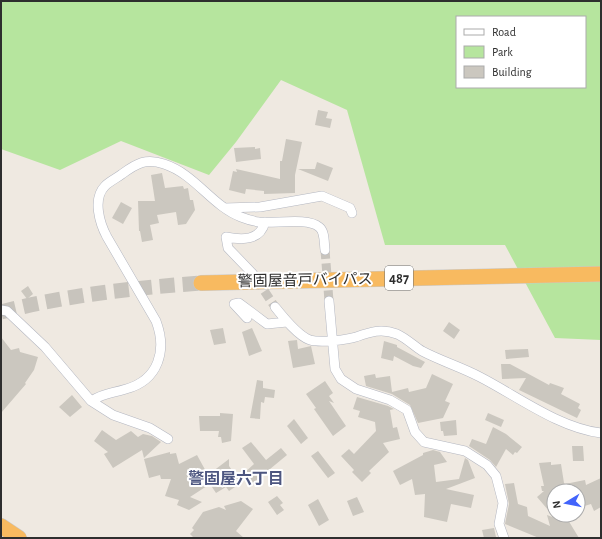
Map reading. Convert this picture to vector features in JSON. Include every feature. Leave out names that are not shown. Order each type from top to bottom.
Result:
[{"type":"highway","name":"警固屋音戸バイパス","points":[[201,283],[598,274]]},
{"type":"highway","points":[[1,526],[19,538]]},
{"type":"street","points":[[91,401],[105,393],[126,389],[142,382],[155,368],[161,352],[161,335],[156,321],[100,224],[98,211],[100,196],[104,186],[133,165],[148,161],[165,164],[189,178],[224,208],[241,217],[265,222],[311,223],[320,227],[323,233],[325,250]]},
{"type":"street","points":[[224,208],[260,208],[322,196],[350,208],[352,213]]},
{"type":"street","points":[[253,274],[228,248],[226,237],[237,240],[253,238],[263,230],[265,222]]},
{"type":"street","points":[[329,301],[335,370],[341,379],[356,389],[390,400],[407,410],[416,432],[424,442],[465,451],[487,465],[496,476],[503,502],[499,524],[504,538]]},
{"type":"street","points":[[247,318],[234,304],[239,303],[267,324],[287,322]]},
{"type":"street","points":[[275,307],[287,322],[310,340],[332,341],[354,338],[370,332],[384,331],[398,335],[420,350],[448,364],[478,376],[567,424],[601,433]]},
{"type":"street","points":[[1,310],[7,311],[45,347],[91,401],[112,415],[150,428],[168,439]]},
{"type":"green space","points":[[1,1],[601,1],[601,340],[555,338],[505,245],[385,245],[347,110],[281,80],[236,142],[209,175],[121,141],[60,170],[1,149]]},
{"type":"building","points":[[318,110],[328,112],[326,118],[332,119],[330,128],[315,125]]},
{"type":"building","points":[[286,139],[302,142],[295,175],[295,193],[264,194],[264,191],[246,189],[245,194],[229,190],[233,171],[237,172],[236,169],[280,179],[280,161],[282,161]]},
{"type":"building","points":[[255,147],[255,149],[260,148],[261,159],[236,162],[234,148]]},
{"type":"building","points":[[317,162],[333,168],[328,181],[298,169],[315,169]]},
{"type":"building","points":[[162,173],[165,188],[183,186],[184,189],[188,188],[190,200],[193,200],[195,210],[186,224],[178,225],[176,212],[157,215],[159,223],[150,225],[153,240],[142,242],[139,231],[138,201],[155,201],[151,175]]},
{"type":"building","points":[[121,202],[132,208],[123,224],[112,218]]},
{"type":"building","points":[[28,286],[33,294],[27,299],[21,291]]},
{"type":"building","points":[[449,322],[460,330],[454,339],[443,331]]},
{"type":"building","points":[[223,328],[226,343],[214,345],[210,330]]},
{"type":"building","points":[[252,328],[262,351],[249,356],[242,332]]},
{"type":"building","points":[[1,337],[11,350],[19,348],[20,352],[38,357],[34,370],[25,383],[26,384],[1,413]]},
{"type":"building","points":[[297,340],[298,349],[311,346],[315,364],[293,368],[288,341]]},
{"type":"building","points":[[384,341],[397,345],[397,347],[425,362],[421,368],[413,366],[394,356],[393,361],[381,358]]},
{"type":"building","points":[[528,349],[529,357],[506,359],[505,350]]},
{"type":"building","points":[[501,364],[510,364],[549,385],[550,383],[564,388],[561,394],[580,404],[578,408],[581,410],[577,418],[519,390],[526,378],[502,379]]},
{"type":"building","points":[[375,374],[376,378],[390,376],[392,392],[408,388],[409,392],[426,388],[432,374],[453,384],[445,401],[450,403],[443,418],[418,423],[410,405],[392,394],[366,386],[364,376]]},
{"type":"building","points":[[257,380],[263,381],[263,388],[275,390],[274,398],[265,397],[264,403],[261,402],[260,419],[250,418]]},
{"type":"building","points":[[325,381],[333,393],[329,396],[334,403],[329,401],[346,426],[333,436],[314,409],[316,408],[306,394]]},
{"type":"building","points":[[72,395],[82,407],[70,417],[59,407]]},
{"type":"building","points":[[357,397],[394,409],[390,410],[393,428],[397,427],[400,439],[383,443],[389,452],[369,471],[371,473],[362,482],[352,472],[354,470],[341,456],[349,449],[354,454],[376,431],[375,422],[358,417],[360,411],[353,409]]},
{"type":"building","points":[[220,413],[233,414],[231,441],[222,443],[221,437],[218,437],[219,431],[200,431],[199,416],[220,416]]},
{"type":"building","points":[[488,413],[504,420],[501,427],[485,420]]},
{"type":"building","points":[[294,419],[308,438],[301,444],[287,426]]},
{"type":"building","points":[[456,420],[457,435],[444,436],[443,431],[441,431],[440,422]]},
{"type":"building","points":[[493,427],[506,434],[522,447],[513,455],[506,449],[496,467],[490,460],[469,446],[472,439],[486,444]]},
{"type":"building","points":[[102,430],[116,440],[131,431],[138,437],[143,434],[152,436],[161,442],[144,458],[142,450],[113,468],[104,454],[108,452],[94,441]]},
{"type":"building","points":[[251,442],[266,460],[281,448],[287,455],[252,484],[243,474],[254,464],[242,448]]},
{"type":"building","points":[[572,446],[583,446],[584,461],[573,461]]},
{"type":"building","points":[[433,450],[440,452],[447,462],[434,465],[436,482],[459,479],[465,458],[468,460],[475,478],[446,489],[474,495],[471,508],[451,504],[447,522],[424,517],[425,494],[415,495],[412,479],[400,485],[393,471],[423,455],[423,453]]},
{"type":"building","points":[[318,451],[335,473],[328,478],[311,456]]},
{"type":"building","points":[[170,452],[170,454],[176,453],[179,464],[197,455],[208,475],[229,459],[229,466],[241,483],[229,491],[226,487],[216,493],[210,484],[190,497],[202,502],[189,510],[177,505],[179,500],[165,496],[171,479],[161,479],[160,475],[149,478],[144,459]]},
{"type":"building","points":[[551,462],[551,465],[561,464],[564,483],[546,483],[546,508],[537,497],[544,491],[542,491],[541,486],[544,486],[539,463]]},
{"type":"building","points":[[601,478],[601,507],[594,511],[591,504],[586,506],[586,485]]},
{"type":"building","points":[[585,480],[586,483],[570,483]]},
{"type":"building","points":[[514,483],[518,504],[527,507],[528,516],[550,526],[549,523],[570,523],[579,538],[539,538],[505,524],[509,504],[505,484]]},
{"type":"building","points":[[277,496],[283,503],[280,505],[284,510],[277,515],[268,502]]},
{"type":"building","points":[[357,497],[364,512],[353,516],[347,501]]},
{"type":"building","points":[[318,499],[329,520],[319,526],[308,505]]},
{"type":"building","points":[[241,501],[253,509],[236,531],[244,538],[194,538],[190,534],[194,530],[192,528],[203,512],[219,507],[226,510],[224,506]]},
{"type":"building","points":[[494,528],[496,537],[484,538],[482,530]]},
{"type":"tunnel","points":[[325,250],[329,301]]},
{"type":"tunnel","points":[[257,280],[275,307]]},
{"type":"tunnel","points":[[1,312],[51,301],[100,293],[201,283]]},
{"type":"district","name":"警固屋六丁目","points":[[236,478]]}]
